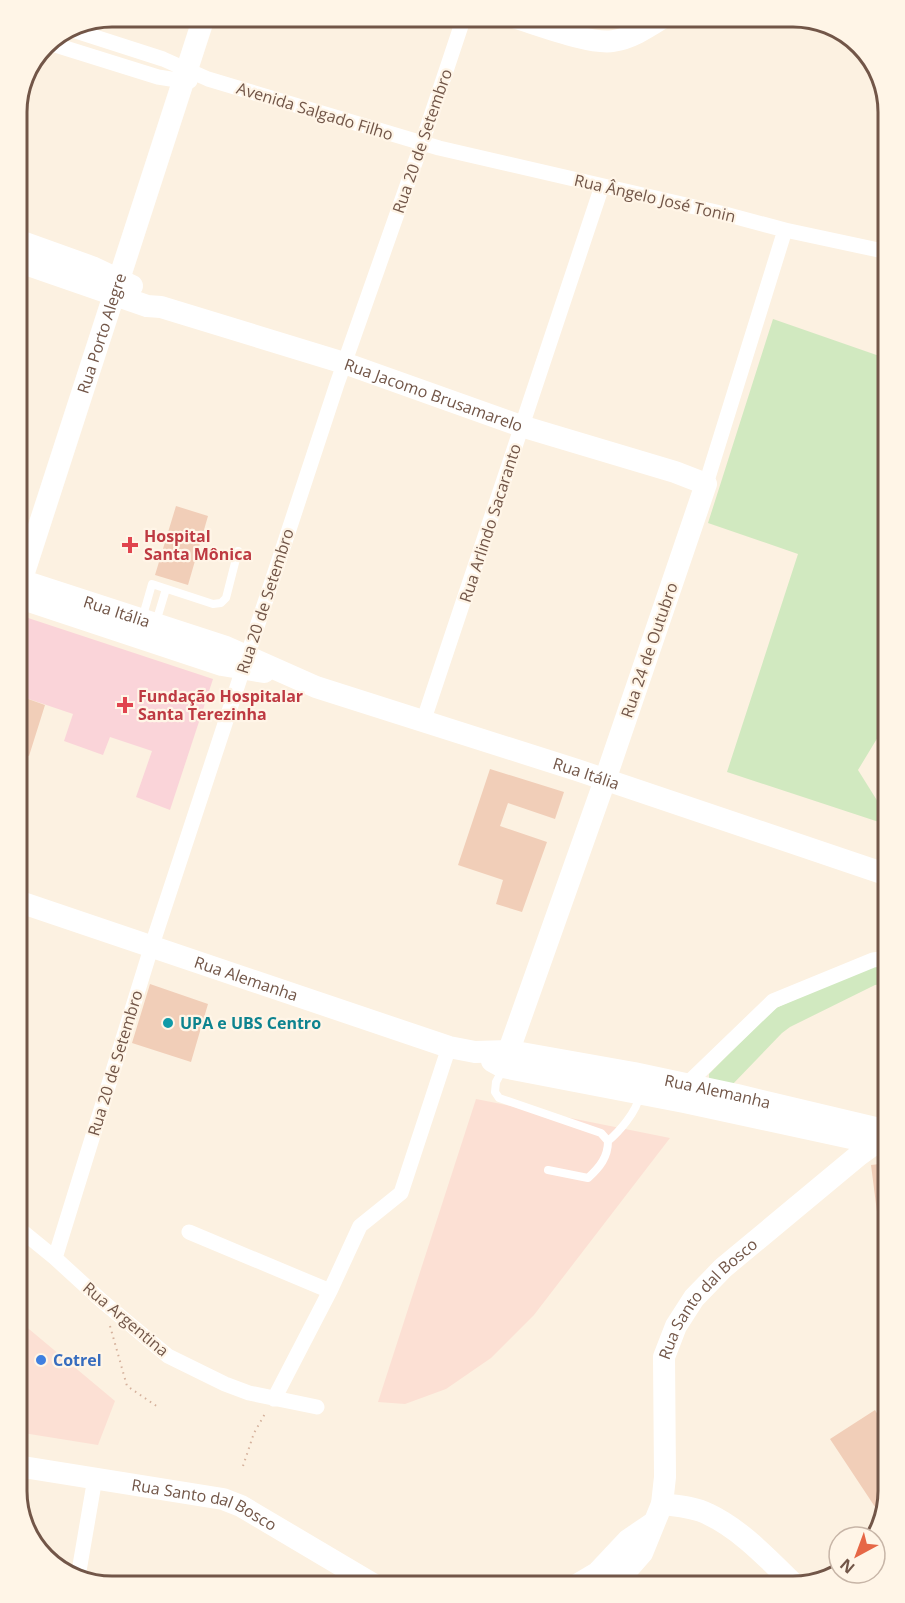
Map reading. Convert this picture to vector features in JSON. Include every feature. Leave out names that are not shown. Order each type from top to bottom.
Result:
[{"type":"main road","name":"Rua Porto Alegre","points":[[27,561],[200,27]]},
{"type":"main road","points":[[547,27],[591,40],[612,42],[636,34],[648,27]]},
{"type":"main road","points":[[27,244],[92,267],[117,287]]},
{"type":"main road","points":[[27,264],[117,287]]},
{"type":"main road","name":"Rua Jacomo Brusamarelo","points":[[117,287],[150,296],[161,307],[344,363],[521,426],[675,472],[706,484]]},
{"type":"main road","name":"Rua 24 de Outubro","points":[[507,1059],[706,484]]},
{"type":"main road","name":"Rua Itália","points":[[27,590],[148,622],[245,663],[878,872]]},
{"type":"main road","name":"Rua Itália","points":[[27,591],[222,665],[245,663]]},
{"type":"main road","name":"Rua Alemanha","points":[[27,904],[449,1047],[878,1135]]},
{"type":"main road","name":"Rua Alemanha","points":[[637,1084],[686,1084],[878,1135]]},
{"type":"main road","name":"Rua Santo dal Bosco","points":[[622,1576],[642,1552],[657,1513],[665,1477],[664,1357],[676,1326],[694,1298],[723,1268],[878,1140]]},
{"type":"main road","name":"Rua Santo dal Bosco","points":[[27,1468],[223,1499],[241,1506],[359,1576]]},
{"type":"main road","points":[[592,1576],[657,1513],[691,1508],[724,1523],[762,1553],[786,1576]]},
{"type":"street","name":"Rua 20 de Setembro","points":[[55,1258],[152,945],[344,363],[461,27]]},
{"type":"street","name":"Avenida Salgado Filho","points":[[81,33],[163,59],[184,75]]},
{"type":"street","name":"Avenida Salgado Filho","points":[[59,46],[159,77],[184,75],[208,79],[422,143]]},
{"type":"street","name":"Rua Ângelo José Tonin","points":[[422,143],[785,230],[878,250]]},
{"type":"street","name":"Rua Arlindo Sacaranto","points":[[423,722],[602,186]]},
{"type":"street","name":"Rua 24 de Outubro","points":[[706,484],[785,230]]},
{"type":"street","points":[[686,1084],[773,1001],[878,959]]},
{"type":"street","points":[[273,1399],[330,1291],[360,1226],[401,1193],[449,1047]]},
{"type":"street","points":[[189,1232],[330,1291]]},
{"type":"street","name":"Rua Argentina","points":[[27,1236],[168,1356],[225,1384],[273,1399],[317,1407]]},
{"type":"street","points":[[79,1569],[95,1478]]},
{"type":"lane","points":[[148,622],[152,584],[213,604],[221,603],[226,598],[238,551]]},
{"type":"lane","points":[[148,622],[166,589]]},
{"type":"lane","points":[[507,1059],[496,1082],[495,1092],[499,1098],[601,1133],[608,1141],[608,1153],[588,1178],[548,1170]]},
{"type":"lane","points":[[608,1141],[638,1106],[637,1084]]},
{"type":"path","points":[[102,1301],[127,1386],[158,1407]]},
{"type":"path","points":[[243,1466],[254,1433],[273,1399]]},
{"type":"shaded area","name":"Fundação Hospitalar Santa Terezinha","points":[[27,618],[213,679],[170,810],[136,797],[152,751],[110,737],[103,755],[64,741],[73,714],[27,698]]},
{"type":"shaded area","points":[[476,1099],[670,1138],[534,1315],[491,1358],[446,1389],[405,1404],[378,1402]]},
{"type":"shaded area","name":"Cotrel","points":[[27,1327],[115,1401],[98,1445],[27,1434]]},
{"type":"green space","points":[[773,319],[878,356],[878,737],[858,770],[878,802],[878,822],[727,772],[798,554],[708,523]]},
{"type":"green space","points":[[878,965],[878,985],[790,1027],[730,1087],[709,1079],[709,1074],[770,1012],[868,967]]},
{"type":"building","points":[[176,506],[208,516],[188,585],[155,575]]},
{"type":"building","points":[[27,699],[45,705],[29,756],[27,755]]},
{"type":"building","points":[[490,769],[564,792],[555,819],[508,803],[500,826],[547,842],[522,912],[496,904],[503,880],[458,865]]},
{"type":"building","name":"UPA e UBS Centro","points":[[150,984],[208,1004],[191,1062],[132,1043]]},
{"type":"building","points":[[878,1164],[878,1220],[871,1165]]},
{"type":"building","points":[[875,1410],[878,1415],[876,1508],[830,1439]]},
{"type":"place","name":"Hospital Santa Mônica","points":[[130,545]]},
{"type":"place","name":"Fundação Hospitalar Santa Terezinha","points":[[125,705]]},
{"type":"place","name":"UPA e UBS Centro","points":[[168,1023]]},
{"type":"place","name":"Cotrel","points":[[41,1360]]}]
